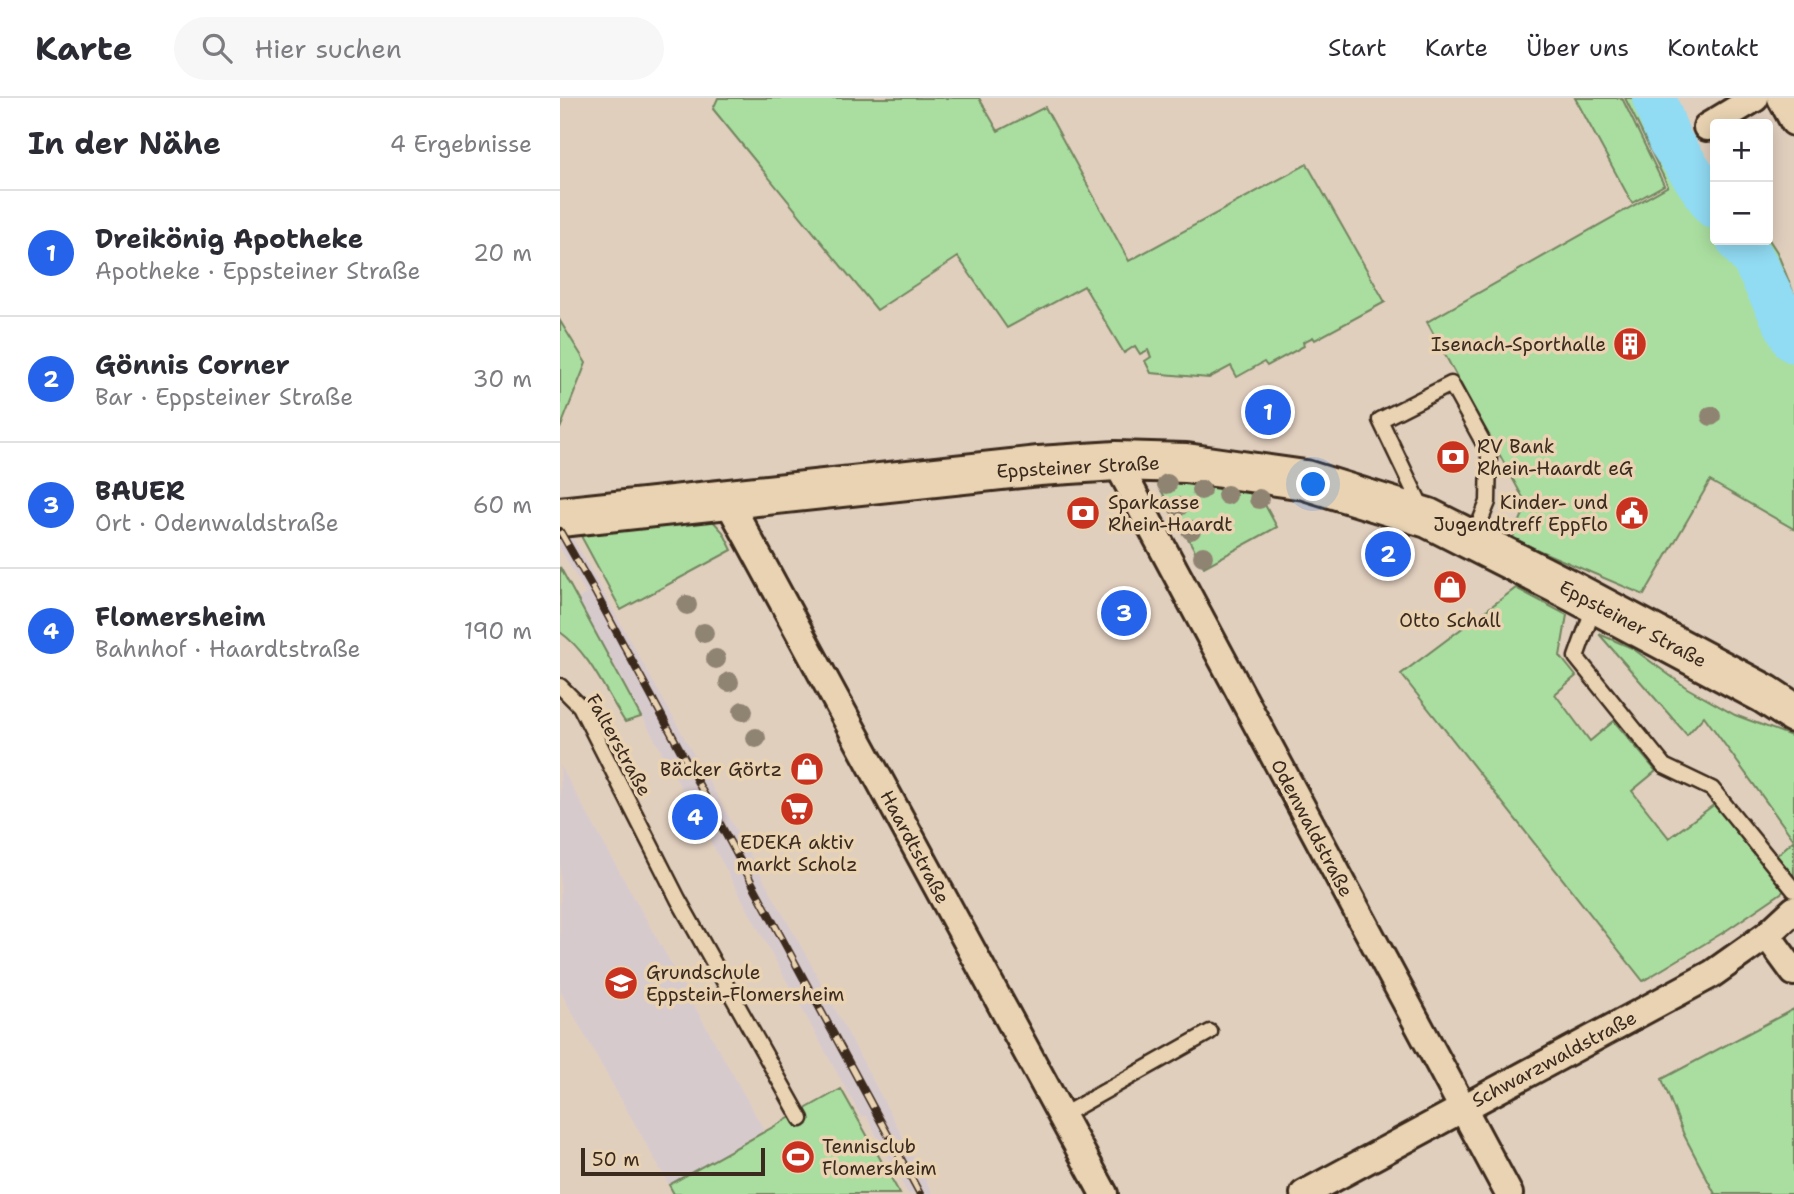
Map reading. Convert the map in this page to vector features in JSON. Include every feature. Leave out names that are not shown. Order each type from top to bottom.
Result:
[{"type":"main road","name":"Eppsteiner Straße","points":[[560,517],[1039,466],[1116,461],[1186,463],[1305,480],[1428,518],[1595,603],[1765,694],[1794,713]]},
{"type":"street","points":[[1707,127],[1755,98]]},
{"type":"street","points":[[1781,98],[1794,122]]},
{"type":"street","name":"Odenwaldstraße","points":[[1116,461],[1509,1194]]},
{"type":"street","name":"Haardtstraße","points":[[727,499],[1104,1194]]},
{"type":"street","name":"Schwarzwaldstraße","points":[[1304,1194],[1712,974],[1767,935],[1794,910]]},
{"type":"street","points":[[1767,935],[1794,972]]},
{"type":"lane","points":[[1428,518],[1380,420],[1451,384],[1489,453],[1488,502],[1473,540]]},
{"type":"lane","points":[[1595,603],[1576,657],[1664,766],[1712,789],[1794,890]]},
{"type":"lane","name":"Falterstraße","points":[[560,686],[580,706],[678,899],[801,1119]]},
{"type":"lane","points":[[1061,1116],[1210,1032]]},
{"type":"shaded area","points":[[560,515],[816,973],[933,1194],[908,1194],[866,1116],[861,1117],[578,599],[586,594],[560,548]]},
{"type":"shaded area","name":"Grundschule Eppstein-Flomersheim","points":[[560,765],[764,1130],[669,1185],[560,991]]},
{"type":"green space","points":[[718,98],[979,98],[998,131],[1045,107],[1129,261],[1307,164],[1385,302],[1315,340],[1313,337],[1303,342],[1304,346],[1267,366],[1264,362],[1237,377],[1231,366],[1209,378],[1151,373],[1145,361],[1151,357],[1148,350],[1140,354],[1135,346],[1124,353],[1084,286],[1007,328],[958,257],[877,310],[713,109]]},
{"type":"green space","points":[[1575,98],[1622,98],[1664,185],[1632,203]]},
{"type":"green space","points":[[1625,98],[1674,98],[1678,121],[1710,168],[1710,245],[1772,245],[1794,294],[1794,529],[1710,481],[1644,595],[1512,539],[1527,505],[1427,322],[1668,186]]},
{"type":"green space","points":[[560,321],[586,363],[560,429]]},
{"type":"green space","points":[[1153,476],[1257,490],[1277,527],[1204,567]]},
{"type":"green space","points":[[712,520],[723,532],[732,550],[621,610],[581,536],[616,527],[637,529]]},
{"type":"green space","points":[[560,567],[641,717],[625,722],[580,650],[560,632]]},
{"type":"green space","points":[[1516,588],[1567,615],[1560,656],[1576,676],[1555,694],[1590,741],[1614,721],[1656,771],[1632,791],[1669,838],[1715,804],[1784,891],[1724,932],[1643,981],[1401,674]]},
{"type":"green space","points":[[1599,634],[1632,648],[1687,688],[1735,715],[1794,737],[1794,840],[1704,716],[1687,735]]},
{"type":"green space","points":[[1794,840],[1794,877],[1776,856]]},
{"type":"green space","points":[[1794,1009],[1794,1194],[1715,1194],[1684,1135],[1662,1079]]},
{"type":"green space","name":"Tennisclub Flomersheim","points":[[841,1089],[900,1194],[674,1194],[669,1185]]},
{"type":"waterway","points":[[1654,98],[1670,141],[1710,200]]},
{"type":"waterway","points":[[1742,245],[1754,261],[1794,341]]},
{"type":"railway","points":[[560,531],[920,1194]]},
{"type":"place","name":"Isenach-Sporthalle","points":[[1630,344]]},
{"type":"place","name":"Dreikönig Apotheke","points":[[1268,412]]},
{"type":"place","name":"RV Bank Rhein-Haardt eG","points":[[1453,457]]},
{"type":"place","name":"Sparkasse Rhein-Haardt","points":[[1083,513]]},
{"type":"place","name":"Kinder- und Jugendtreff EppFlo","points":[[1632,513]]},
{"type":"place","name":"Gönnis Corner","points":[[1388,554]]},
{"type":"place","name":"Otto Schall","points":[[1450,587]]},
{"type":"place","name":"BAUER","points":[[1124,613]]},
{"type":"place","name":"Bäcker Görtz","points":[[807,769]]},
{"type":"place","name":"EDEKA aktiv markt Scholz","points":[[797,809]]},
{"type":"place","name":"Flomersheim","points":[[695,817]]},
{"type":"place","name":"Grundschule Eppstein-Flomersheim","points":[[621,983]]},
{"type":"place","name":"Tennisclub Flomersheim","points":[[798,1157]]}]
